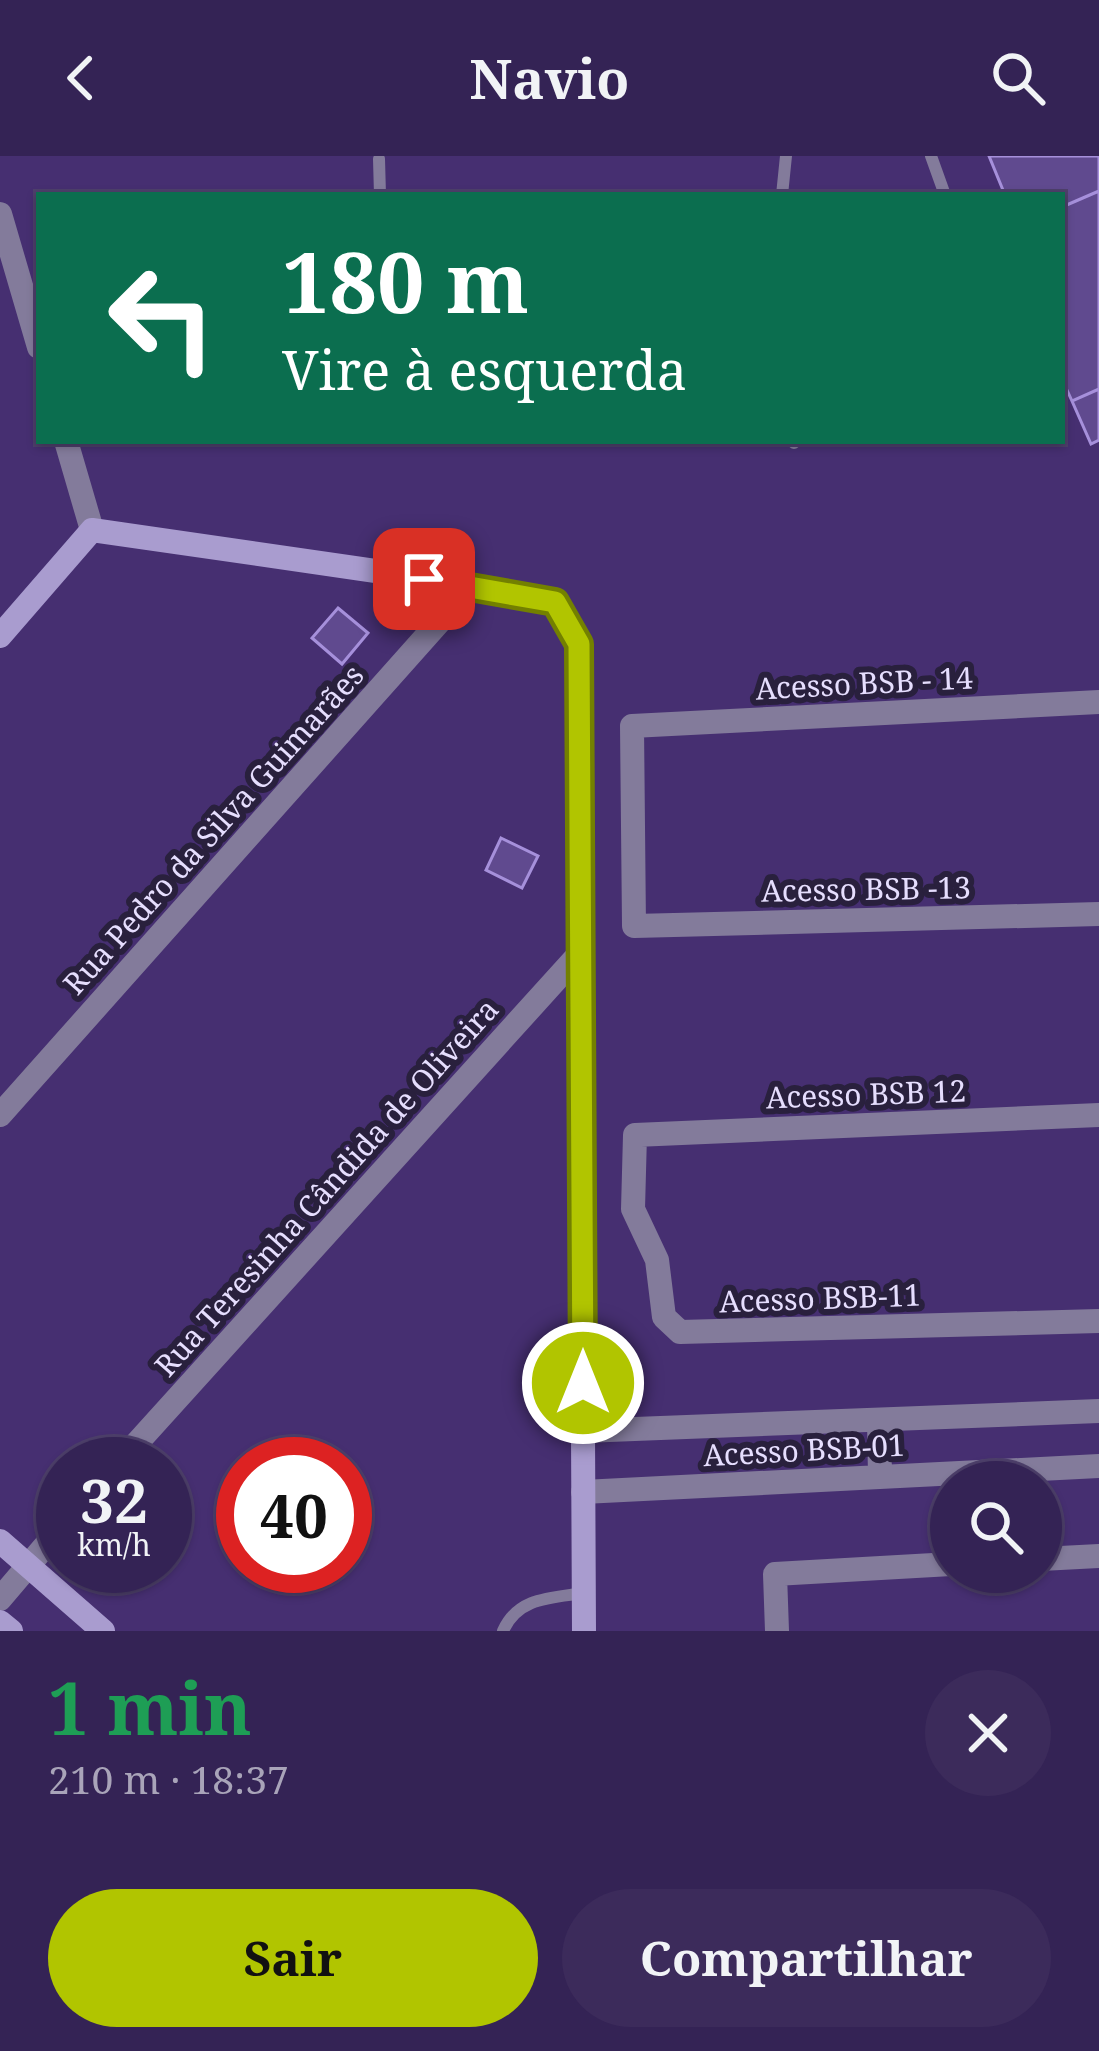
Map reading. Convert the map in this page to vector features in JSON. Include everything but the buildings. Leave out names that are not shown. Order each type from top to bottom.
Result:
[{"type":"street","points":[[0,214],[36,337]]},
{"type":"street","points":[[67,444],[92,530]]},
{"type":"street","points":[[92,530],[472,585],[555,602],[579,644],[584,1631]]},
{"type":"street","points":[[0,636],[92,530]]},
{"type":"street","name":"Rua Pedro da Silva Guimarães","points":[[0,1115],[472,585]]},
{"type":"street","name":"Acesso BSB - 14","points":[[634,926],[632,726],[1099,702]]},
{"type":"street","name":"Acesso BSB -13","points":[[634,926],[1099,914]]},
{"type":"street","name":"Rua Teresinha Cândida de Oliveira","points":[[142,1437],[580,952]]},
{"type":"street","name":"Acesso BSB 12","points":[[635,1135],[1099,1115]]},
{"type":"street","name":"Acesso BSB-11","points":[[635,1135],[633,1209],[657,1260],[664,1318],[680,1332],[1099,1321]]},
{"type":"street","name":"Acesso BSB-01","points":[[583,1431],[1099,1411]]},
{"type":"street","points":[[878,1420],[880,1477]]},
{"type":"street","name":"Acesso BSB-01","points":[[584,1492],[1099,1466]]},
{"type":"street","points":[[0,1541],[104,1631]]},
{"type":"street","points":[[0,1599],[36,1555]]},
{"type":"street","points":[[1062,1558],[1099,1556]]},
{"type":"street","points":[[777,1631],[775,1574],[930,1565]]},
{"type":"street","points":[[0,1622],[10,1631]]},
{"type":"lane","points":[[782,192],[786,156]]},
{"type":"lane","points":[[931,156],[944,192]]},
{"type":"lane","points":[[380,159],[380,192]]},
{"type":"lane","points":[[503,1631],[508,1618],[528,1602],[584,1593]]},
{"type":"route","points":[[424,579],[555,602],[579,644],[583,1383]]}]
